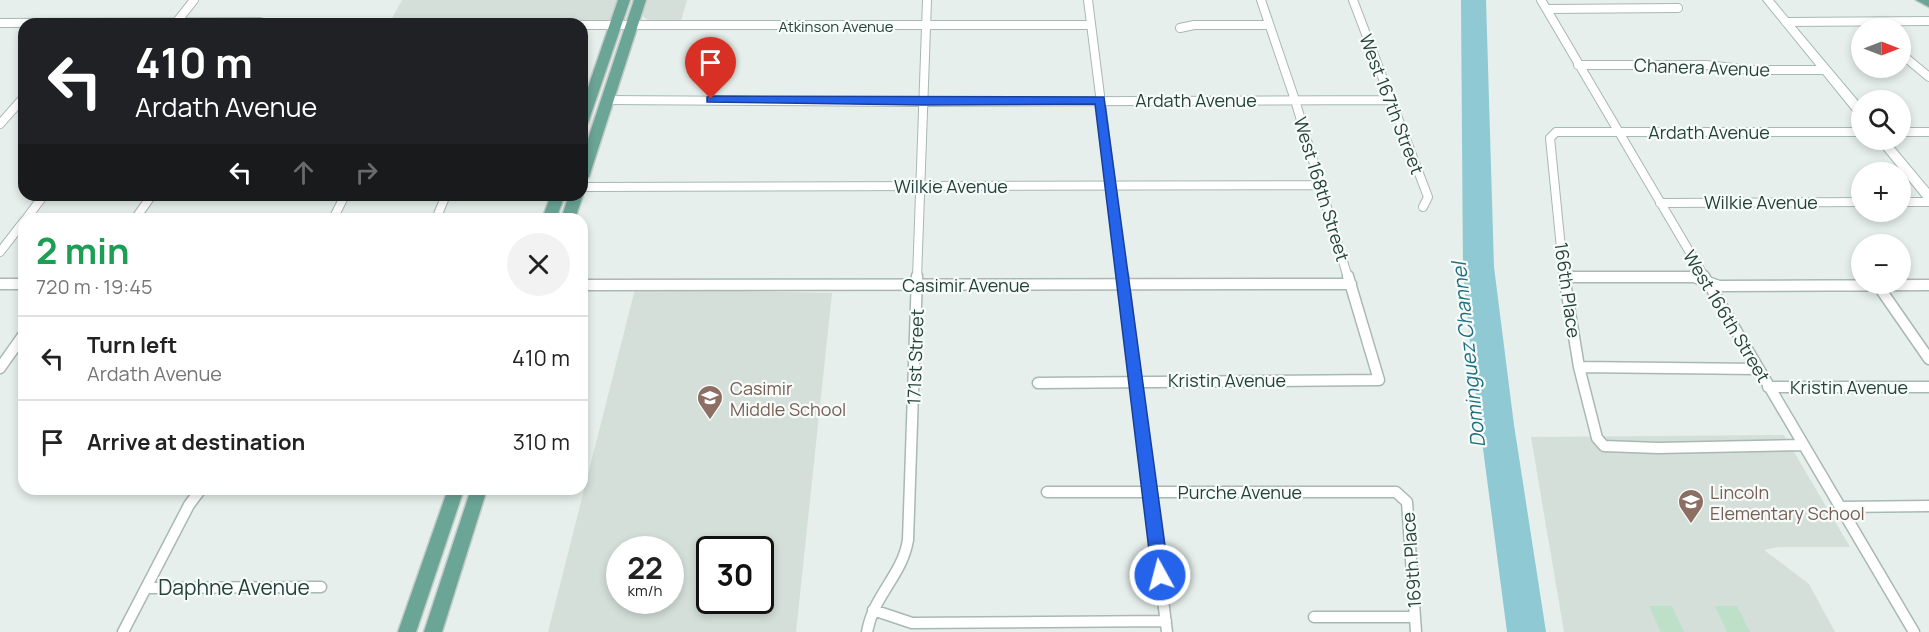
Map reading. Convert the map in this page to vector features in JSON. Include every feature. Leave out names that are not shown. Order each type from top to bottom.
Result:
[{"type":"main road","points":[[588,105],[624,0]]},
{"type":"main road","points":[[588,158],[640,0]]},
{"type":"main road","points":[[1922,0],[1929,4]]},
{"type":"main road","points":[[407,632],[454,495]]},
{"type":"main road","points":[[433,632],[477,495]]},
{"type":"street","points":[[180,18],[194,0]]},
{"type":"street","name":"171st Street","points":[[867,632],[880,595],[901,568],[906,555],[927,0]]},
{"type":"street","points":[[873,610],[912,623],[1167,627],[1088,0]]},
{"type":"street","name":"West 168th Street","points":[[1261,0],[1295,100],[1379,380]]},
{"type":"street","name":"West 167th Street","points":[[1353,0],[1428,197],[1423,207]]},
{"type":"street","name":"West 166th Street","points":[[1541,0],[1914,632]]},
{"type":"street","points":[[1768,0],[1851,101]]},
{"type":"street","points":[[1547,9],[1678,8]]},
{"type":"street","points":[[1786,22],[1851,21]]},
{"type":"street","points":[[1911,21],[1929,21]]},
{"type":"street","points":[[0,22],[18,22]]},
{"type":"street","name":"Atkinson Avenue","points":[[588,25],[1091,25]]},
{"type":"street","points":[[1180,28],[1194,25],[1269,25]]},
{"type":"street","points":[[1911,62],[1929,77]]},
{"type":"street","name":"Chanera Avenue","points":[[1578,64],[1706,65],[1751,70],[1826,70]]},
{"type":"street","name":"Ardath Avenue","points":[[606,100],[924,102],[1390,100]]},
{"type":"street","points":[[0,124],[18,104]]},
{"type":"street","name":"Ardath Avenue","points":[[1556,132],[1851,132]]},
{"type":"street","name":"166th Place","points":[[1556,132],[1550,138],[1564,278],[1579,367],[1597,438],[1604,446],[1658,448],[1803,445]]},
{"type":"street","points":[[1911,132],[1929,132]]},
{"type":"street","points":[[1890,150],[1929,196]]},
{"type":"street","name":"Wilkie Avenue","points":[[588,187],[1321,185]]},
{"type":"street","points":[[30,213],[39,201]]},
{"type":"street","name":"Wilkie Avenue","points":[[1660,203],[1851,202]]},
{"type":"street","points":[[1911,202],[1929,202]]},
{"type":"street","points":[[0,252],[18,229]]},
{"type":"street","points":[[1564,278],[1694,277],[1719,286],[1851,284]]},
{"type":"street","points":[[0,284],[18,284]]},
{"type":"street","name":"Casimir Avenue","points":[[588,285],[1351,284]]},
{"type":"street","points":[[1911,285],[1929,285]]},
{"type":"street","points":[[1883,294],[1929,359]]},
{"type":"street","points":[[0,368],[18,342]]},
{"type":"street","points":[[1579,367],[1757,369]]},
{"type":"street","name":"Kristin Avenue","points":[[1038,383],[1379,380]]},
{"type":"street","name":"Kristin Avenue","points":[[1768,387],[1929,387]]},
{"type":"street","name":"Purche Avenue","points":[[1047,492],[1396,492]]},
{"type":"street","name":"169th Place","points":[[1396,492],[1407,502],[1416,632]]},
{"type":"street","points":[[123,632],[189,505],[196,495]]},
{"type":"street","points":[[1840,507],[1929,506]]},
{"type":"street","name":"Daphne Avenue","points":[[146,588],[321,587]]},
{"type":"street","points":[[1314,617],[1415,617]]},
{"type":"shaded area","points":[[402,0],[622,0],[615,20],[392,18]]},
{"type":"shaded area","points":[[646,0],[687,0],[681,21],[649,21],[641,15]]},
{"type":"shaded area","name":"Casimir Middle School","points":[[635,289],[832,293],[796,632],[548,632],[583,495],[588,495],[588,474]]},
{"type":"shaded area","name":"Lincoln Elementary School","points":[[1784,435],[1850,547],[1778,547],[1764,550],[1809,584],[1835,632],[1564,632],[1531,437]]},
{"type":"green space","points":[[1649,606],[1672,606],[1684,632],[1661,632]]},
{"type":"green space","points":[[1715,606],[1737,606],[1750,632],[1727,632]]},
{"type":"water","points":[[1461,0],[1486,0],[1494,267],[1514,425],[1546,632],[1507,632],[1473,372],[1463,274]]},
{"type":"place","name":"Casimir Middle School","points":[[710,421]]},
{"type":"place","name":"Lincoln Elementary School","points":[[1691,525]]},
{"type":"route","points":[[711,99],[924,102],[1100,100],[1160,575]]},
{"type":"water label","name":"Dominguez Channel","points":[[1468,355]]}]
